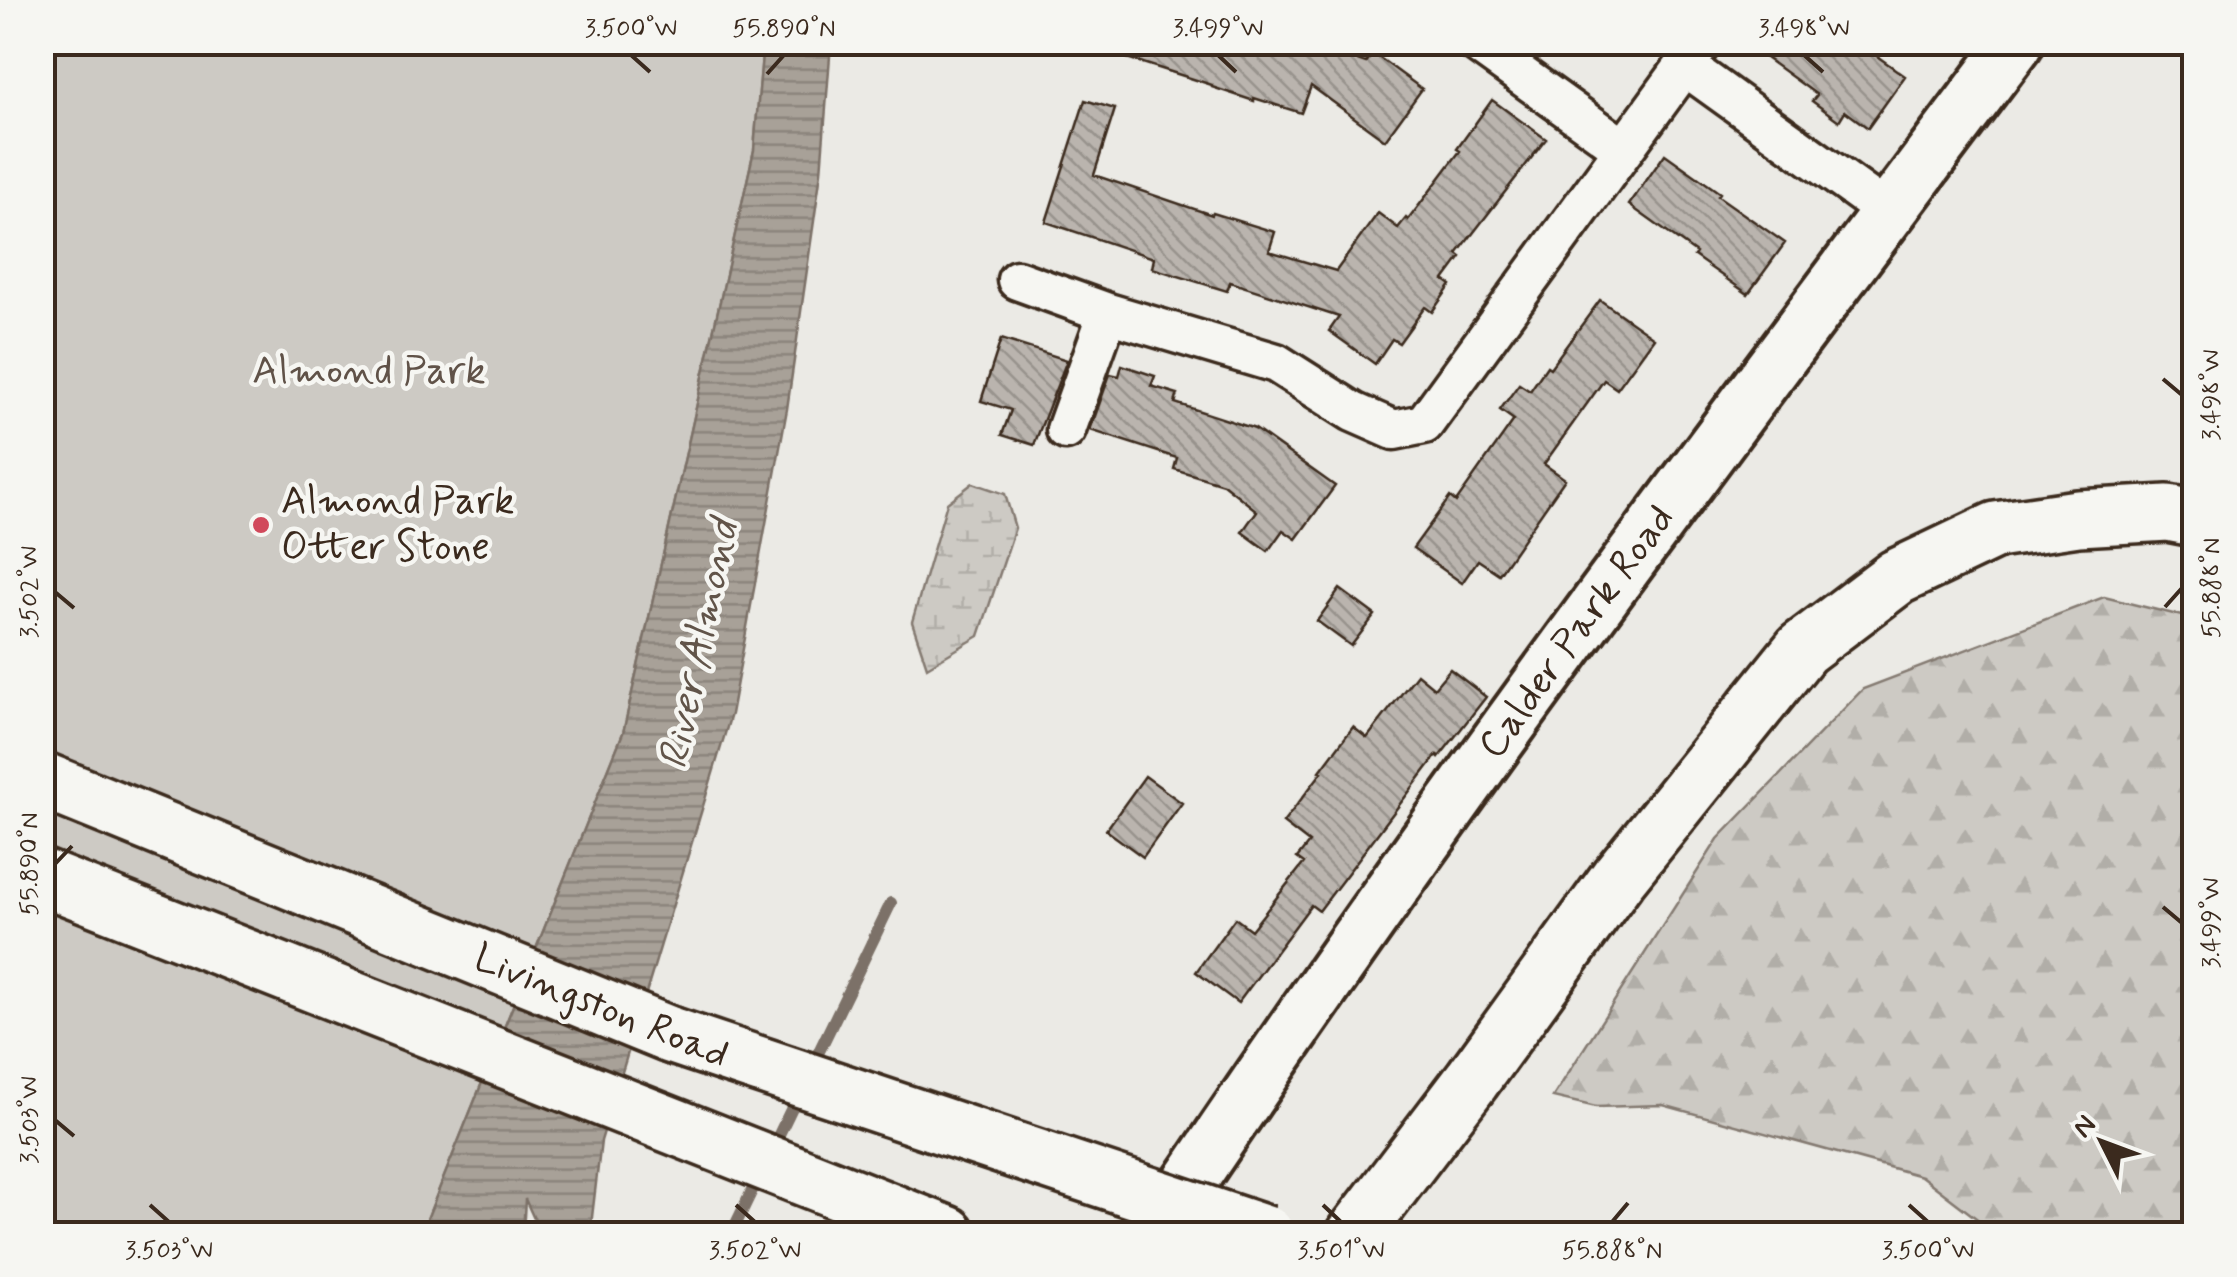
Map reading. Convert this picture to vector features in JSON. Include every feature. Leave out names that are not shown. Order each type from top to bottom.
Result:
[{"type":"main road","name":"Calder Park Road","points":[[1157,1234],[1255,1084],[1465,786],[2017,42]]},
{"type":"main road","points":[[1355,1234],[1618,878],[1802,649],[1897,577],[1996,530],[2078,518],[2168,513],[2194,518]]},
{"type":"main road","name":"Livingston Road","points":[[42,780],[1157,1234]]},
{"type":"main road","name":"Livingston Road","points":[[42,877],[947,1234]]},
{"type":"main road","points":[[670,1035],[1266,1234]]},
{"type":"street","points":[[1475,42],[1624,149]]},
{"type":"street","points":[[1017,280],[1108,313],[1276,363],[1353,412],[1394,430],[1424,424],[1693,54],[1889,213]]},
{"type":"street","points":[[1066,430],[1108,313]]},
{"type":"green space","name":"Almond Park","points":[[42,43],[763,43],[754,150],[623,733],[421,1234],[43,1234]]},
{"type":"green space","points":[[973,483],[1005,494],[1015,528],[979,636],[927,667],[912,622],[947,503]]},
{"type":"green space","points":[[2104,597],[2194,619],[2194,1234],[1997,1234],[1921,1176],[1663,1105],[1596,1107],[1553,1097],[1718,839],[1863,689]]},
{"type":"water","name":"River Almond","points":[[763,43],[831,43],[821,172],[787,409],[731,714],[601,1141],[590,1234],[541,1234],[525,1199],[523,1234],[421,1234],[623,733],[754,150]]},
{"type":"building","points":[[1103,42],[1306,42],[1366,63],[1373,53],[1422,89],[1385,140],[1311,86],[1301,113],[1102,50]]},
{"type":"building","points":[[1744,42],[1857,42],[1905,76],[1868,128],[1845,111],[1839,121],[1812,101],[1817,95]]},
{"type":"building","points":[[1085,100],[1115,109],[1094,175],[1275,232],[1269,251],[1336,271],[1378,213],[1398,228],[1408,220],[1460,151],[1457,149],[1492,100],[1546,139],[1457,254],[1461,257],[1444,280],[1451,285],[1432,312],[1425,307],[1399,343],[1392,339],[1375,364],[1329,331],[1339,317],[1230,282],[1227,291],[1152,268],[1154,258],[1046,222]]},
{"type":"building","points":[[1665,154],[1785,243],[1748,294],[1629,205]]},
{"type":"building","points":[[1600,300],[1654,338],[1617,389],[1604,380],[1544,464],[1565,479],[1499,574],[1478,560],[1462,583],[1413,548],[1450,497],[1456,502],[1514,420],[1500,410],[1519,384],[1530,391]]},
{"type":"building","points":[[1001,339],[1067,360],[1034,445],[1002,435],[1011,410],[981,401]]},
{"type":"building","points":[[1122,365],[1155,376],[1151,386],[1178,394],[1175,403],[1255,429],[1335,486],[1296,539],[1283,530],[1268,551],[1242,532],[1257,511],[1223,484],[1174,469],[1177,458],[1090,430],[1110,374],[1119,376]]},
{"type":"building","points":[[1340,589],[1375,615],[1351,646],[1317,621]]},
{"type":"building","points":[[1450,669],[1486,697],[1319,911],[1311,905],[1238,1003],[1196,972],[1235,918],[1251,930],[1304,863],[1297,858],[1309,843],[1283,823],[1353,727],[1367,738],[1417,674],[1434,688]]},
{"type":"building","points":[[1145,776],[1182,803],[1143,857],[1106,830]]},
{"type":"waterway","points":[[810,1070],[891,903]]},
{"type":"waterway","points":[[771,1151],[799,1093]]},
{"type":"waterway","points":[[731,1234],[760,1174]]},
{"type":"place","name":"Almond Park Otter Stone","points":[[261,525]]}]
